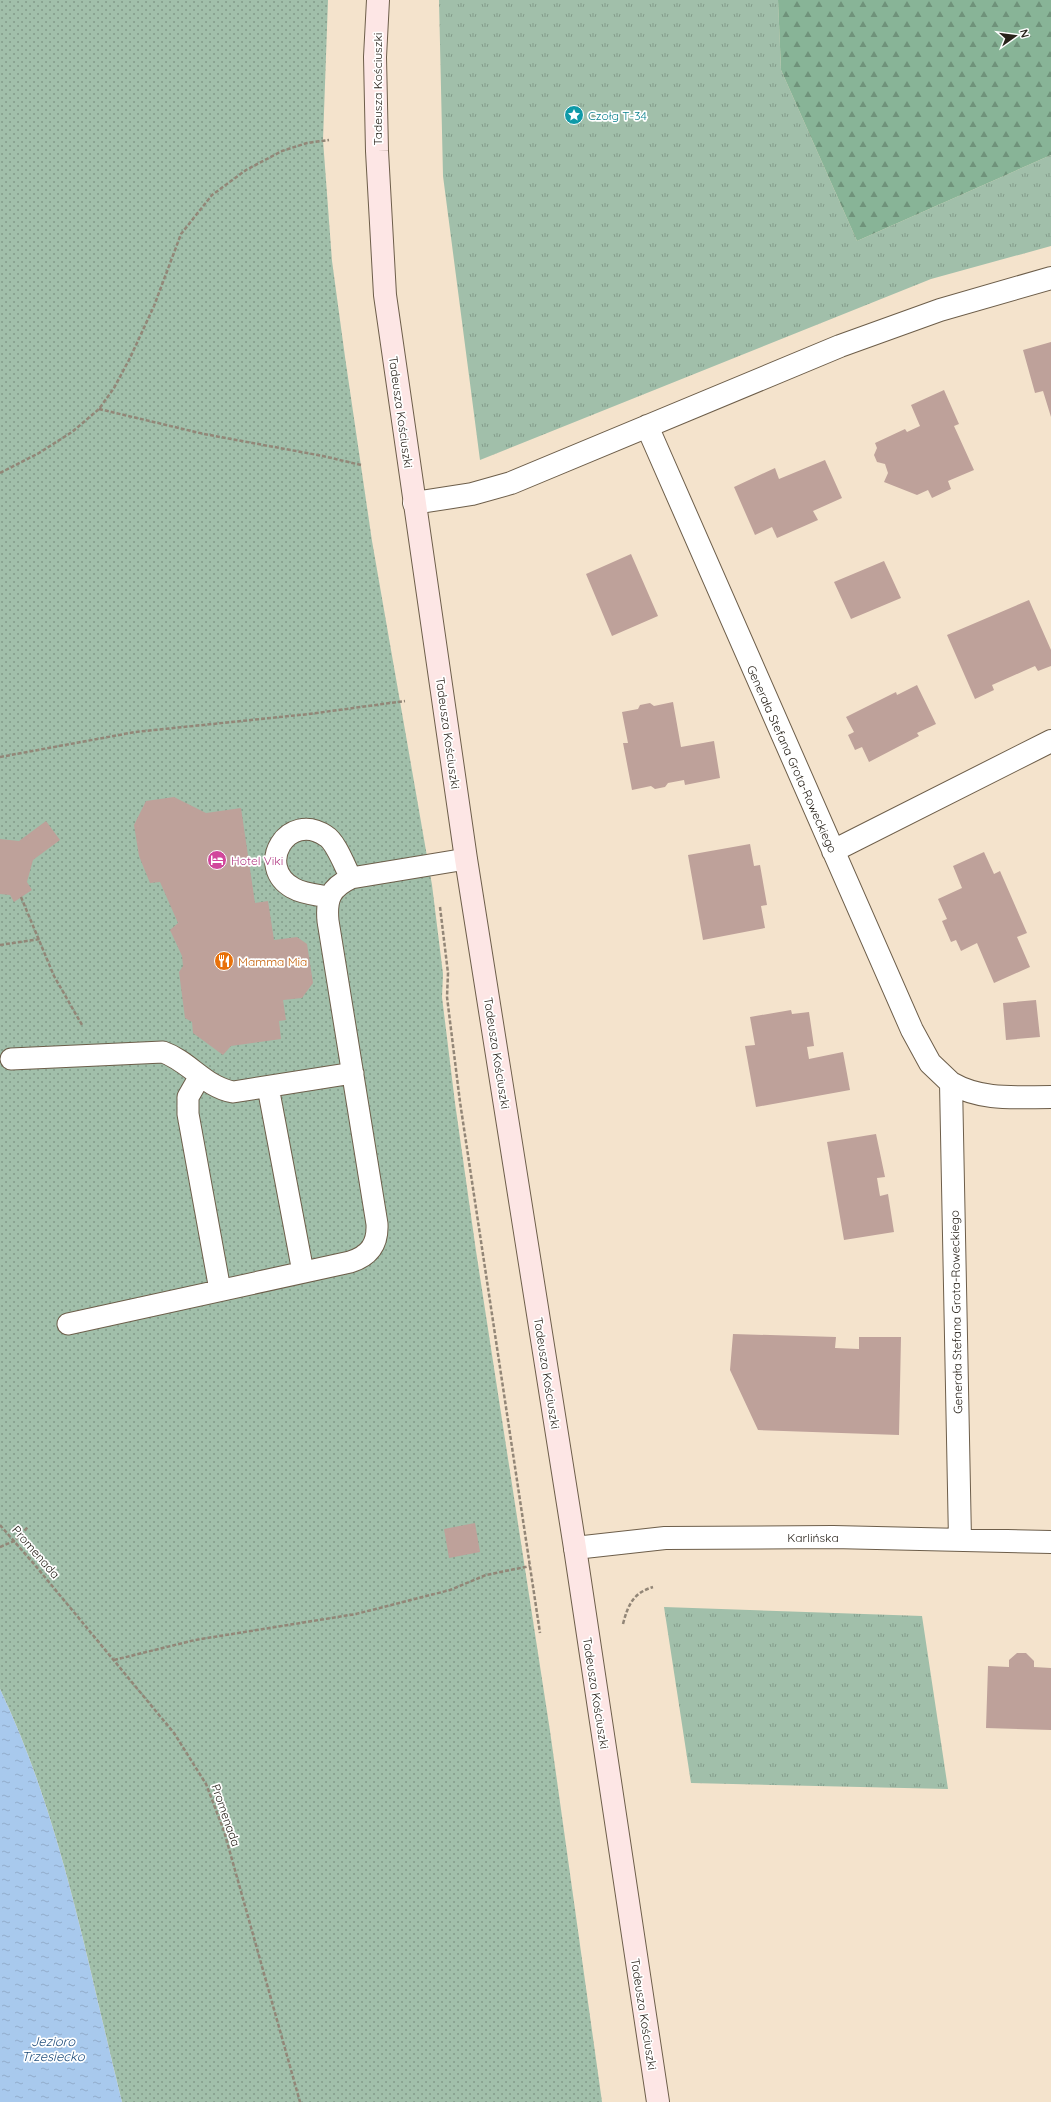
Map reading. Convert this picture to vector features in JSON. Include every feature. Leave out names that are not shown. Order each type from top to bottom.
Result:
[{"type":"street","name":"Tadeusza Kościuszki","points":[[378,0],[375,57],[377,136],[385,295],[466,859],[575,1548],[658,2102]]},
{"type":"street","points":[[414,503],[472,494],[511,483],[889,327],[973,300],[1051,278]]},
{"type":"street","name":"Generała Stefana Grota-Roweckiego","points":[[647,426],[920,1047],[930,1063],[951,1083],[967,1091],[984,1096],[1051,1097]]},
{"type":"street","points":[[833,850],[1051,741]]},
{"type":"street","name":"Generała Stefana Grota-Roweckiego","points":[[951,1083],[960,1540]]},
{"type":"street","name":"Karlińska","points":[[575,1548],[665,1538],[833,1537],[1051,1542]]},
{"type":"lane","points":[[329,897],[293,888],[280,876],[275,866],[276,853],[281,842],[290,833],[300,829],[314,830],[327,836],[351,878]]},
{"type":"lane","points":[[68,1324],[361,1258],[376,1243],[377,1224],[328,921],[329,897],[340,883],[351,878],[466,859]]},
{"type":"lane","points":[[10,1059],[163,1052],[176,1058],[200,1076],[226,1090],[242,1091],[353,1073]]},
{"type":"lane","points":[[200,1076],[188,1097],[188,1114],[220,1290]]},
{"type":"lane","points":[[268,1087],[303,1272]]},
{"type":"path","points":[[0,474],[39,453],[72,432],[99,409],[114,388],[130,358],[154,306],[182,234],[212,195],[246,170],[282,151],[307,143],[329,140]]},
{"type":"path","points":[[99,409],[204,434],[323,456],[360,465]]},
{"type":"path","points":[[0,757],[135,732],[309,714],[405,701]]},
{"type":"path","points":[[434,864],[448,974],[447,997],[460,1102],[540,1633]]},
{"type":"path","points":[[21,897],[40,939],[54,976],[100,1055]]},
{"type":"path","points":[[0,945],[40,939]]},
{"type":"path","name":"Promenada","points":[[0,1525],[114,1660],[178,1739],[195,1763],[215,1804],[300,2102]]},
{"type":"path","points":[[0,1547],[14,1541],[28,1527]]},
{"type":"path","points":[[114,1660],[195,1640],[356,1614],[450,1590],[486,1575],[530,1566]]},
{"type":"path","points":[[623,1624],[627,1608],[633,1598],[641,1592],[653,1587]]},
{"type":"green space","points":[[0,0],[328,0],[323,140],[332,261],[372,541],[432,885],[443,974],[442,997],[455,1103],[476,1251],[550,1731],[602,2102],[122,2102],[57,1840],[22,1738],[0,1689]]},
{"type":"green space","points":[[439,0],[778,0],[781,70],[857,241],[1051,155],[1051,246],[931,279],[480,460],[443,176]]},
{"type":"green space","points":[[778,0],[1051,0],[1051,155],[857,241],[781,70]]},
{"type":"green space","points":[[664,1607],[922,1616],[948,1789],[691,1783]]},
{"type":"water","name":"Jezioro Trzesiecko","points":[[0,1689],[22,1738],[57,1840],[122,2102],[0,2102]]},
{"type":"building","points":[[1051,342],[1051,417],[1043,391],[1035,393],[1023,350]]},
{"type":"building","points":[[944,390],[959,424],[954,426],[974,470],[948,481],[951,489],[932,498],[928,490],[917,495],[884,482],[888,473],[885,464],[877,462],[874,455],[877,448],[875,443],[905,429],[907,432],[920,426],[911,405]]},
{"type":"building","points":[[825,460],[842,498],[813,511],[818,520],[777,538],[772,527],[755,535],[734,487],[775,468],[779,479]]},
{"type":"building","points":[[631,554],[658,616],[612,636],[586,574]]},
{"type":"building","points":[[884,561],[901,598],[851,619],[834,582]]},
{"type":"building","points":[[1029,600],[1051,650],[1051,666],[1038,671],[1035,666],[992,685],[994,690],[975,699],[947,635]]},
{"type":"building","points":[[917,685],[936,724],[917,733],[919,736],[869,762],[862,747],[855,750],[848,735],[854,732],[846,717],[896,692],[897,695]]},
{"type":"building","points":[[673,702],[681,747],[714,741],[720,778],[685,785],[684,780],[668,783],[665,787],[655,789],[651,786],[632,790],[623,743],[628,743],[622,712],[638,709],[640,705],[650,703],[654,706]]},
{"type":"building","points":[[174,797],[206,813],[241,808],[255,903],[268,901],[274,940],[297,937],[307,944],[313,983],[302,998],[283,1000],[286,1020],[279,1021],[281,1039],[231,1046],[223,1055],[193,1033],[192,1022],[185,1018],[179,972],[183,966],[182,956],[170,930],[178,923],[160,882],[150,883],[139,856],[134,825],[146,801]]},
{"type":"building","points":[[46,821],[60,840],[33,860],[27,882],[32,890],[14,902],[10,895],[0,894],[0,839],[19,841]]},
{"type":"building","points":[[750,844],[754,866],[760,865],[767,905],[761,906],[765,928],[703,940],[688,855]]},
{"type":"building","points":[[984,852],[994,874],[1000,871],[1027,933],[1017,937],[1030,967],[994,983],[977,943],[961,951],[956,940],[951,942],[942,921],[947,919],[938,899],[962,888],[953,866]]},
{"type":"building","points":[[1036,1000],[1040,1037],[1006,1040],[1003,1003]]},
{"type":"building","points":[[791,1010],[792,1014],[809,1012],[814,1046],[807,1047],[809,1059],[843,1052],[850,1090],[756,1107],[745,1046],[755,1045],[750,1017]]},
{"type":"building","points":[[876,1134],[885,1177],[877,1178],[880,1196],[888,1194],[894,1232],[844,1240],[827,1142]]},
{"type":"building","points":[[733,1334],[836,1337],[835,1348],[859,1349],[859,1337],[901,1337],[899,1435],[758,1430],[730,1370]]},
{"type":"building","points":[[475,1523],[480,1552],[449,1558],[444,1529]]},
{"type":"building","points":[[1017,1653],[1026,1653],[1034,1661],[1034,1667],[1051,1668],[1051,1730],[986,1728],[988,1666],[1009,1667],[1009,1660]]},
{"type":"place","name":"Czołg T-34","points":[[574,115]]},
{"type":"place","name":"Hotel Viki","points":[[217,860]]},
{"type":"place","name":"Mamma Mia","points":[[224,961]]}]
